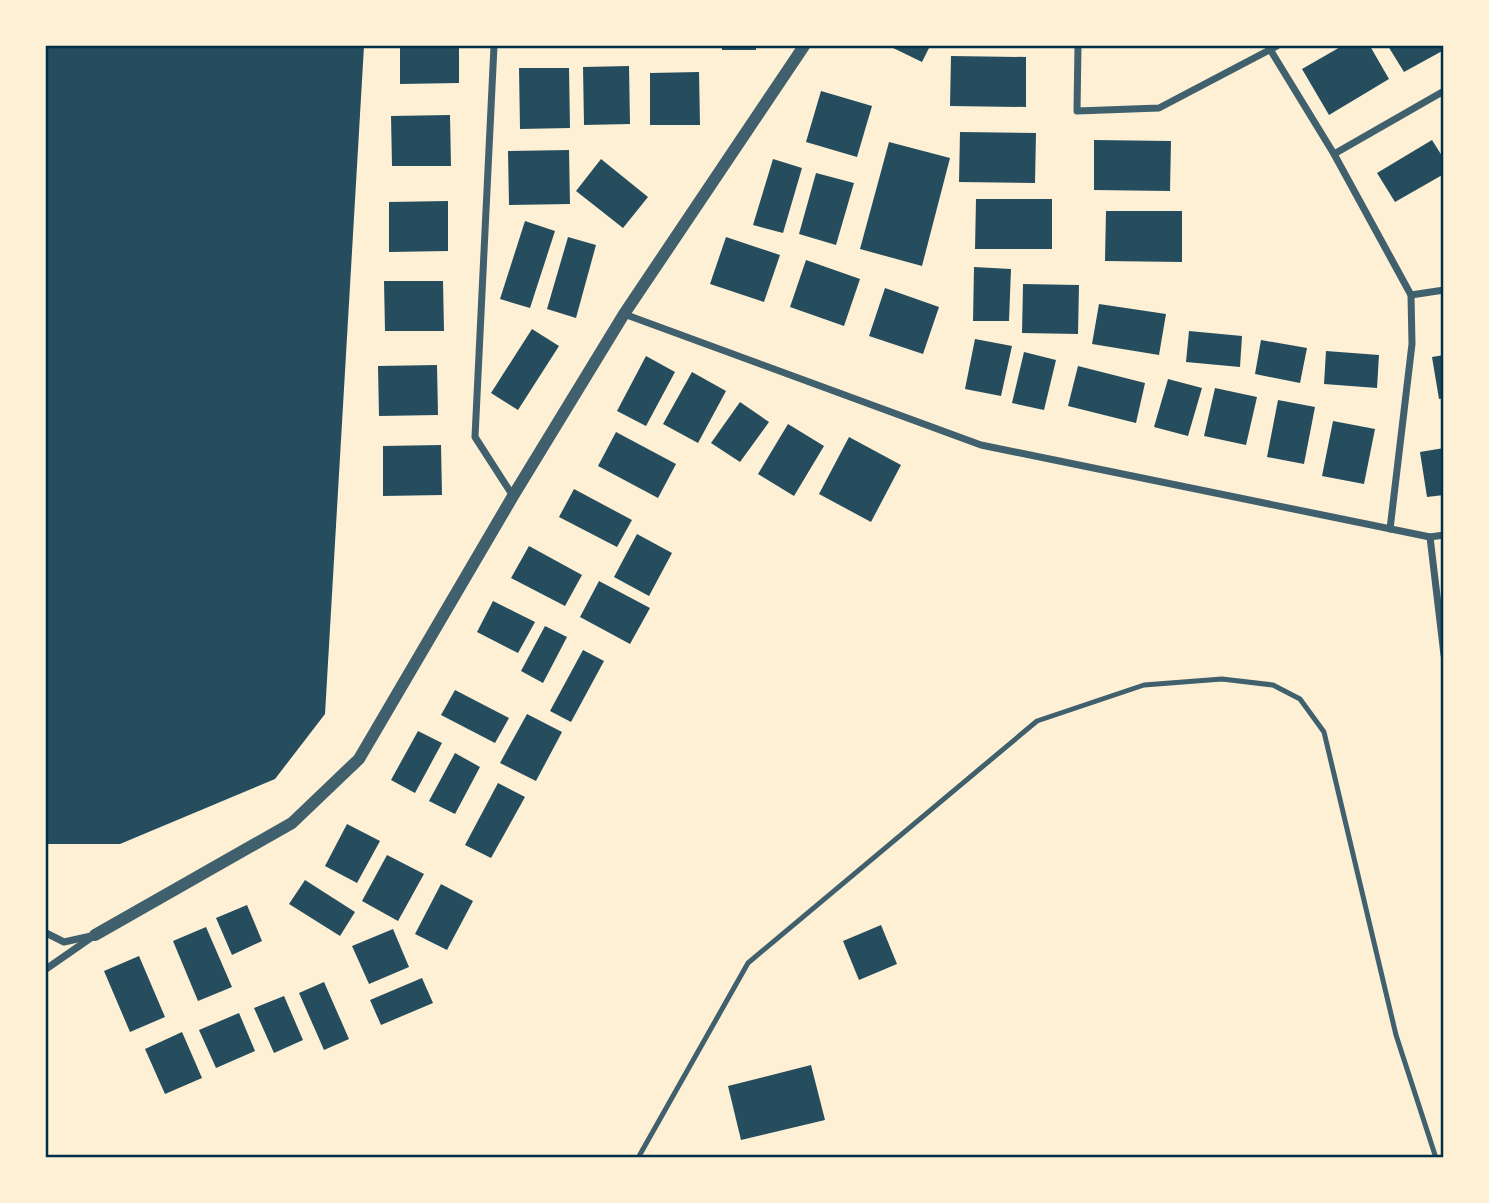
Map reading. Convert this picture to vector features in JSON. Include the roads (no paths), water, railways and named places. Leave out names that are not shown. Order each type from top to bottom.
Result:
[{"type":"street","points":[[494,46],[475,437],[513,496]]},
{"type":"street","points":[[46,969],[95,935],[292,823],[359,759],[513,496],[624,314],[804,46]]},
{"type":"street","points":[[1078,46],[1077,111],[1159,108],[1274,48],[1411,295],[1412,344],[1390,530]]},
{"type":"street","points":[[1334,153],[1444,90]]},
{"type":"street","points":[[1411,295],[1444,290]]},
{"type":"street","points":[[624,314],[981,445],[1390,530],[1430,537],[1444,535]]},
{"type":"street","points":[[1430,537],[1444,655]]},
{"type":"street","points":[[46,933],[64,942],[95,935]]},
{"type":"lane","points":[[638,1157],[748,962],[1037,721],[1144,685],[1222,679],[1273,685],[1300,699],[1324,732],[1396,1035],[1436,1157]]}]
